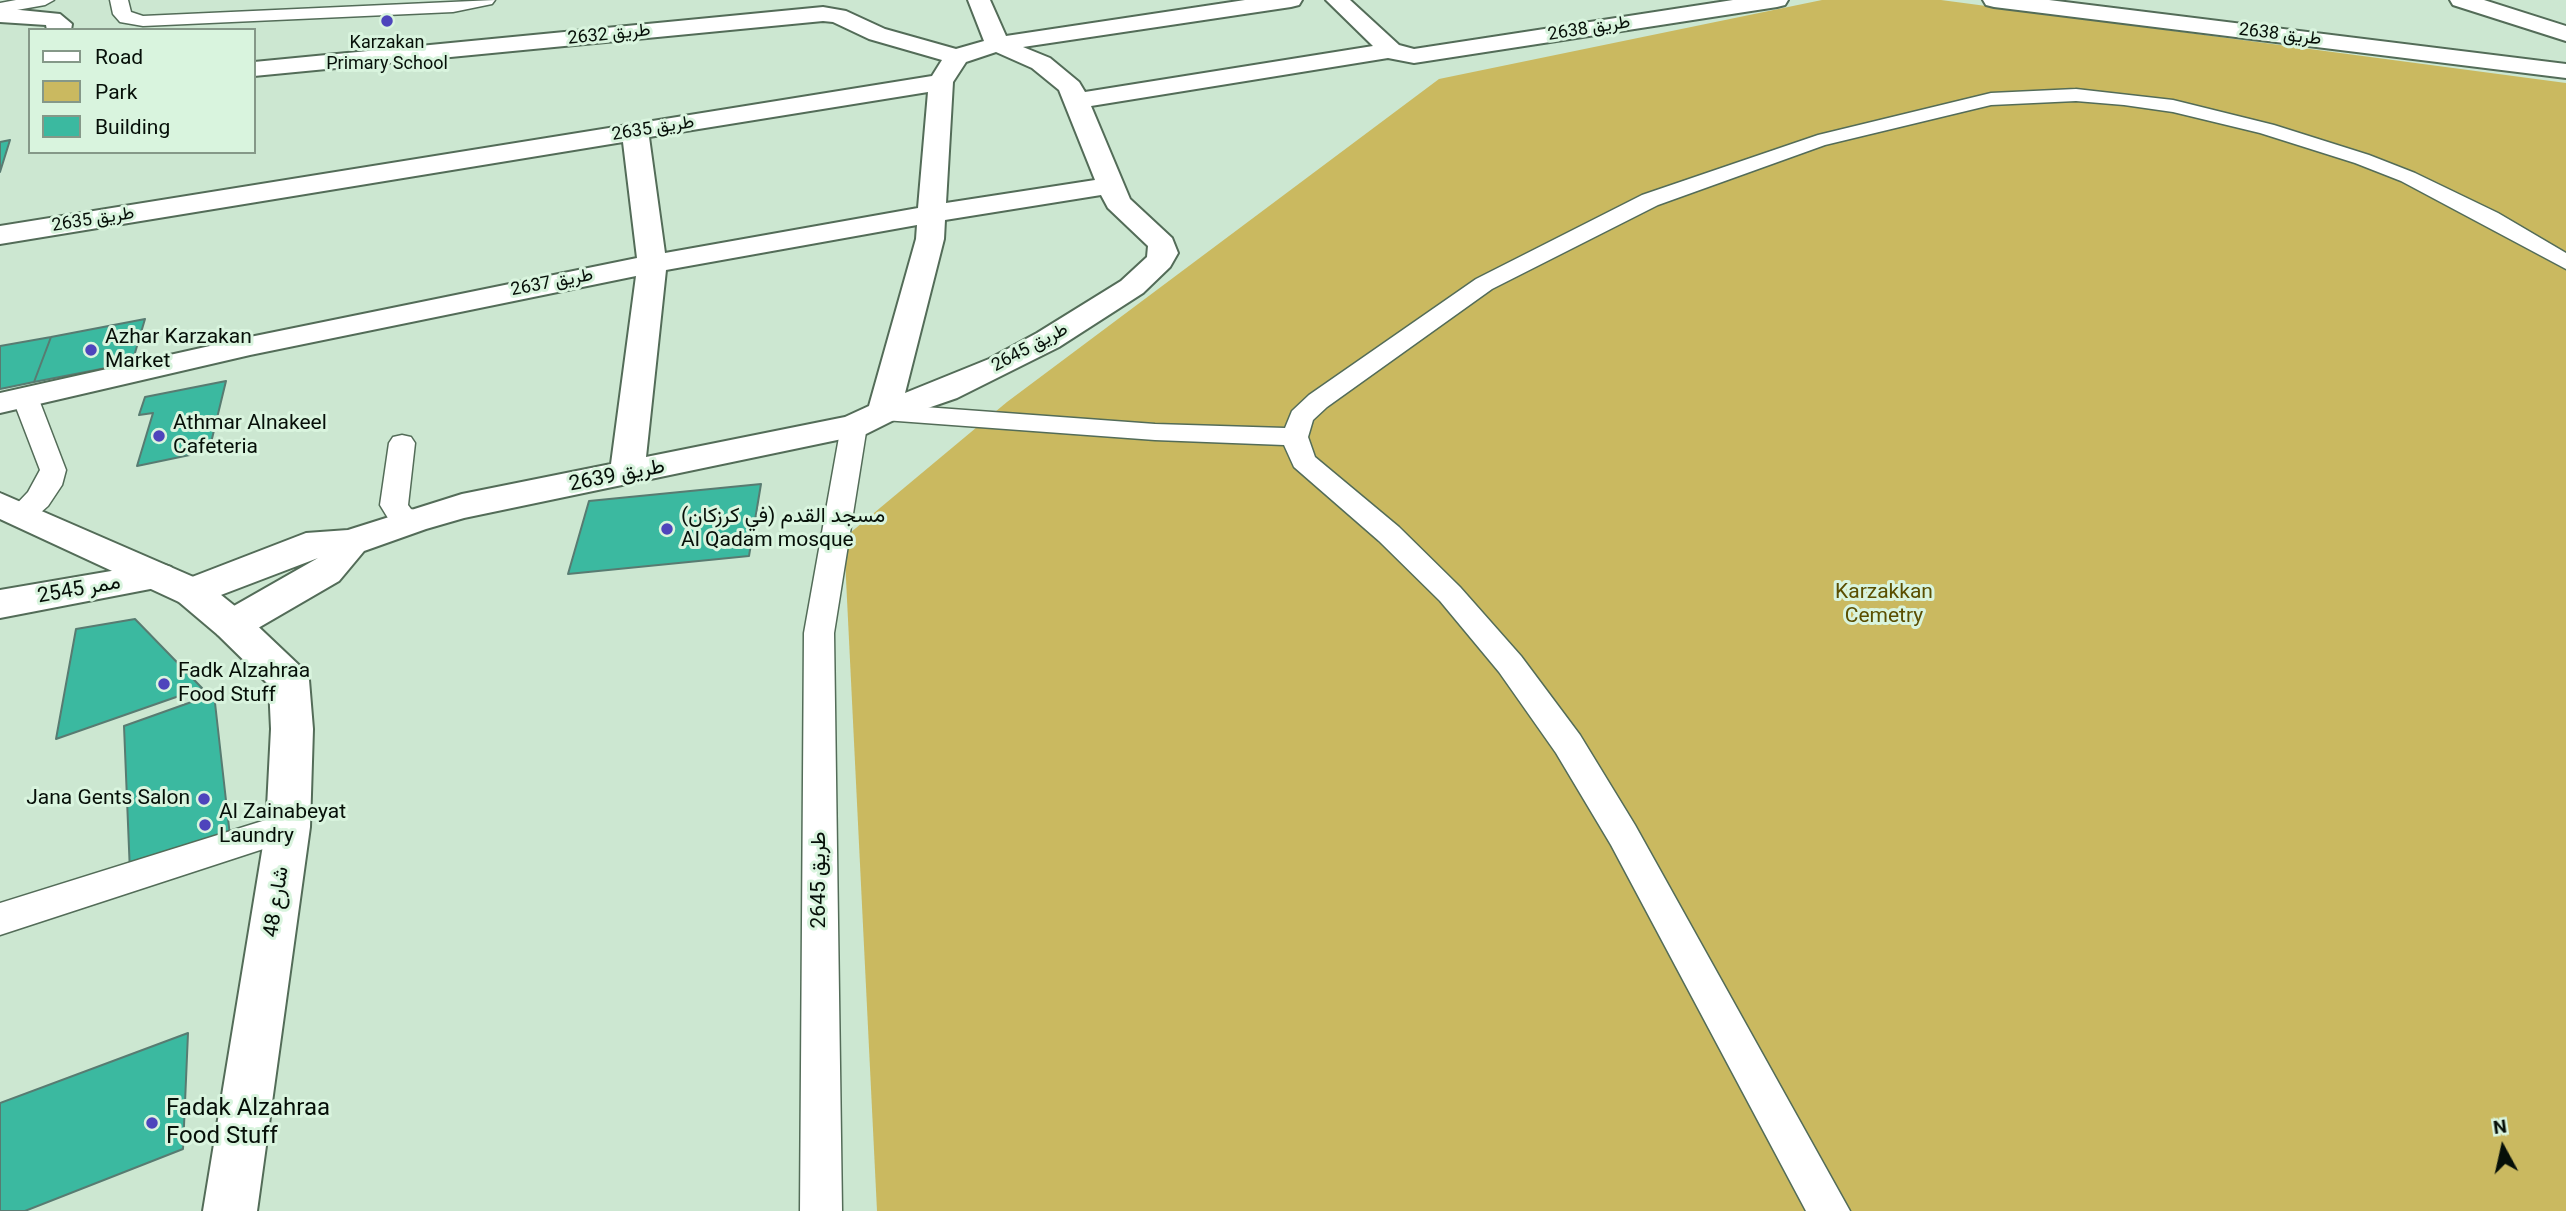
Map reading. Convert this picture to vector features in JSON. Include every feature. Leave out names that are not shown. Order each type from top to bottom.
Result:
[{"type":"street","points":[[756,0],[772,19]]},
{"type":"street","points":[[979,0],[997,44]]},
{"type":"street","points":[[941,82],[958,57],[997,44],[1291,0]]},
{"type":"street","points":[[1337,0],[1397,53]]},
{"type":"street","name":"طريق 2638","points":[[1077,101],[1776,0]]},
{"type":"street","name":"طريق 2638","points":[[1994,0],[2566,71]]},
{"type":"street","points":[[2461,0],[2566,34]]},
{"type":"street","points":[[1,9],[52,19],[60,24],[59,28]]},
{"type":"street","name":"طريق 2632","points":[[256,69],[824,14],[838,16],[877,34],[958,57]]},
{"type":"street","name":"طريق 2645","points":[[869,419],[1000,366],[1093,313],[1153,269],[1163,253],[1162,244],[1128,214],[1109,186],[1070,87],[1058,74],[1041,63],[997,44]]},
{"type":"street","name":"طريق 2645","points":[[869,419],[925,263],[933,214],[941,82]]},
{"type":"street","name":"طريق 2635","points":[[0,235],[941,82]]},
{"type":"street","points":[[627,474],[652,264],[635,132]]},
{"type":"street","name":"طريق 2637","points":[[12,400],[276,340],[652,264],[1109,186]]},
{"type":"street","name":"طريق 2639","points":[[175,584],[306,546],[351,542],[462,506],[627,474],[869,419]]},
{"type":"street","name":"شارع 48","points":[[10,510],[175,584],[232,625],[289,680],[292,729],[288,827],[230,1211]]},
{"type":"street","points":[[232,625],[326,572],[351,542]]},
{"type":"street","name":"ممر 2545","points":[[0,604],[175,584]]},
{"type":"lane","points":[[1,9],[45,0]]},
{"type":"lane","points":[[119,0],[122,14],[126,18],[143,21],[453,7],[486,0]]},
{"type":"lane","points":[[1829,1211],[1623,835],[1568,744],[1510,664],[1450,594],[1389,534],[1303,461],[1295,437],[1301,417],[1318,401],[1485,284],[1650,200],[1818,141],[1991,99],[2054,95],[2124,99],[2173,106],[2267,128],[2409,177],[2490,218],[2566,262]]},
{"type":"lane","points":[[10,510],[38,499],[48,485],[53,470],[12,400]]},
{"type":"lane","points":[[869,419],[1295,437]]},
{"type":"lane","name":"طريق 2645","points":[[821,1211],[819,633],[869,419]]},
{"type":"lane","points":[[402,443],[394,505],[401,516],[413,520]]},
{"type":"lane","points":[[0,919],[288,827]]},
{"type":"green space","name":"Karzakkan Cemetry","points":[[1822,0],[1941,0],[2566,83],[2566,1211],[877,1211],[844,538],[1007,402],[1439,79]]},
{"type":"building","points":[[10,140],[0,172],[0,142]]},
{"type":"building","name":"Azhar Karzakan Market","points":[[145,319],[132,363],[34,382],[51,337]]},
{"type":"building","points":[[51,337],[34,382],[0,389],[0,346]]},
{"type":"building","points":[[226,381],[209,451],[137,466],[153,413],[139,415],[145,397]]},
{"type":"building","name":"مسجد القدم (في كرزكان) Al Qadam mosque","points":[[761,484],[749,556],[568,574],[589,501]]},
{"type":"building","points":[[135,619],[202,688],[56,739],[76,629]]},
{"type":"building","points":[[214,694],[230,836],[130,873],[124,726]]},
{"type":"building","points":[[188,1033],[183,1149],[25,1211],[0,1211],[0,1103]]},
{"type":"place","name":"Karzakan Primary School","points":[[387,21]]},
{"type":"place","name":"Azhar Karzakan Market","points":[[91,350]]},
{"type":"place","name":"Athmar Alnakeel Cafeteria","points":[[159,436]]},
{"type":"place","name":"مسجد القدم (في كرزكان) Al Qadam mosque","points":[[667,529]]},
{"type":"place","name":"Fadk Alzahraa Food Stuff","points":[[164,684]]},
{"type":"place","name":"Jana Gents Salon","points":[[204,799]]},
{"type":"place","name":"Al Zainabeyat Laundry","points":[[205,825]]},
{"type":"place","name":"Fadak Alzahraa Food Stuff","points":[[152,1123]]}]
